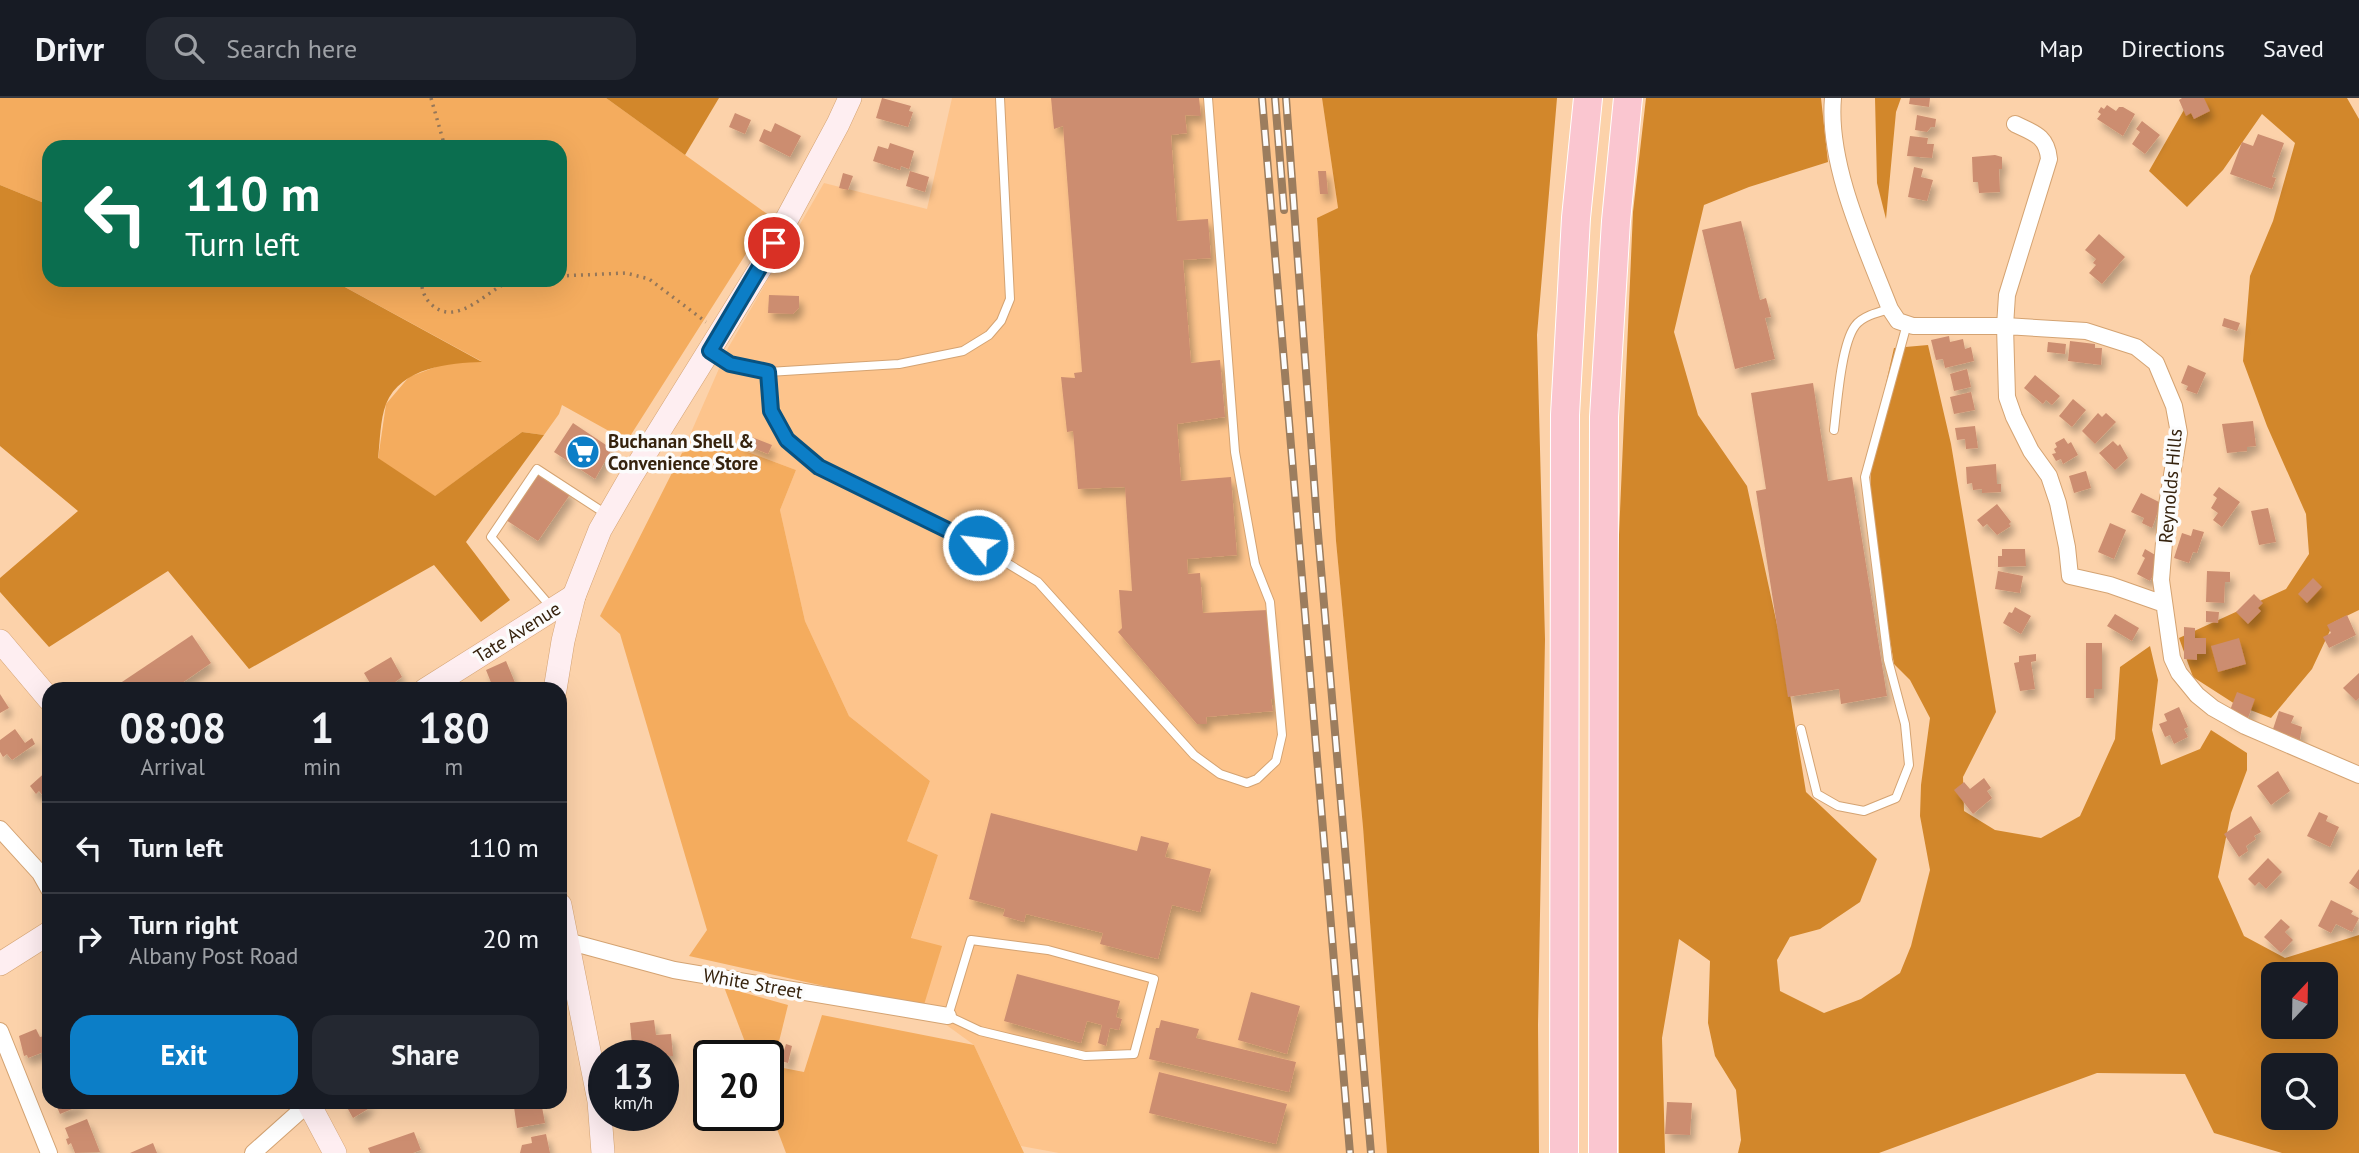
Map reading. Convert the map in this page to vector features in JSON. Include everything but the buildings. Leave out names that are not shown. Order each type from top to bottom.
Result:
[{"type":"highway","points":[[1564,1153],[1564,428],[1574,243],[1588,98]]},
{"type":"highway","points":[[1603,1153],[1604,417],[1615,235],[1628,98]]},
{"type":"main road","points":[[556,682],[574,596],[608,516],[761,267],[838,124],[849,98]]},
{"type":"main road","name":"Tate Avenue","points":[[438,682],[574,596]]},
{"type":"main road","points":[[0,641],[42,691]]},
{"type":"main road","points":[[0,964],[42,937]]},
{"type":"main road","points":[[567,958],[599,1101],[603,1153]]},
{"type":"main road","points":[[312,1109],[335,1153]]},
{"type":"street","points":[[1833,98],[1831,120],[1842,178],[1890,309],[1898,321],[1907,324]]},
{"type":"street","points":[[2015,124],[2039,136],[2048,146],[2049,159],[2007,295],[2007,397],[2031,451],[2049,476],[2059,503],[2070,576],[2110,585],[2164,604]]},
{"type":"street","name":"Reynolds Hills","points":[[1907,324],[2086,331],[2136,347],[2156,363],[2174,406],[2179,433],[2168,505],[2161,580],[2172,659],[2179,673],[2197,695],[2213,708],[2245,726],[2359,775]]},
{"type":"street","points":[[0,829],[42,877]]},
{"type":"street","name":"White Street","points":[[567,941],[674,970],[948,1016]]},
{"type":"street","points":[[0,1031],[49,1153]]},
{"type":"street","points":[[253,1153],[302,1109]]},
{"type":"lane","points":[[716,342],[730,364],[768,372],[899,364],[963,351],[989,335],[1002,321],[1010,299],[1000,98]]},
{"type":"lane","points":[[768,372],[771,411],[787,440],[819,467],[956,532],[1038,582],[1194,755],[1220,774],[1233,779],[1248,783],[1257,779],[1276,761],[1282,735],[1281,716],[1270,602],[1255,564],[1235,452],[1208,98]]},
{"type":"lane","points":[[1834,430],[1849,340],[1856,324],[1890,309]]},
{"type":"lane","points":[[1801,729],[1817,794],[1838,806],[1864,811],[1896,798],[1909,765],[1906,737],[1888,660],[1865,477],[1907,324]]},
{"type":"lane","points":[[552,609],[491,537],[537,469],[608,516]]},
{"type":"lane","points":[[971,940],[1048,950],[1154,979],[1134,1054],[1085,1056],[980,1031],[948,1016],[971,940]]},
{"type":"path","points":[[431,98],[443,140]]},
{"type":"path","points":[[567,276],[626,273],[649,279],[716,342]]},
{"type":"path","points":[[423,287],[427,300],[437,310],[452,313],[463,310],[501,287]]},
{"type":"shaded area","points":[[0,98],[606,98],[770,216],[627,441],[562,405],[544,435],[522,432],[434,497],[378,459],[386,404],[409,377],[446,363],[481,361],[345,287],[567,287],[567,140],[42,140],[42,202],[0,185]]},
{"type":"shaded area","points":[[606,98],[719,98],[685,155]]},
{"type":"shaded area","points":[[952,98],[1322,98],[1338,208],[1317,219],[1336,541],[1363,827],[1387,1153],[1059,1153],[1021,1146],[974,1045],[923,1008],[911,939],[938,855],[907,841],[930,781],[849,716],[805,621],[780,510],[796,470],[718,441],[682,453],[728,348],[824,183],[927,209]]},
{"type":"shaded area","points":[[1322,98],[1557,98],[1537,335],[1545,639],[1538,1025],[1539,1153],[1387,1153],[1363,827],[1336,541],[1317,218],[1338,208]]},
{"type":"shaded area","points":[[1646,98],[1821,98],[1828,162],[1749,187],[1704,205],[1674,332],[1698,415],[1747,486],[1783,652],[1806,792],[1877,859],[1860,902],[1820,929],[1790,937],[1777,960],[1780,991],[1824,1013],[1861,999],[1900,973],[1911,946],[1930,870],[1920,816],[1921,785],[1930,718],[1910,680],[1894,664],[1870,519],[1871,449],[1894,348],[1928,345],[1951,444],[1996,712],[1963,777],[1964,811],[1995,830],[2041,838],[2080,816],[2115,739],[2120,667],[2150,646],[2158,680],[2152,730],[2161,765],[2200,749],[2211,730],[2247,753],[2247,770],[2231,813],[2218,877],[2244,936],[2285,958],[2359,935],[2359,1153],[2282,1153],[2214,1133],[2185,1074],[2097,1073],[1879,1153],[1738,1153],[1741,1140],[1736,1090],[1715,1056],[1708,1023],[1710,961],[1679,939],[1662,1038],[1665,1153],[1619,1153],[1618,558],[1633,212]]},
{"type":"shaded area","points":[[1875,98],[1901,98],[1896,112],[1886,219],[1877,183]]},
{"type":"shaded area","points":[[2186,98],[2347,98],[2359,119],[2359,610],[2334,622],[2312,669],[2271,718],[2235,704],[2193,677],[2179,638],[2286,589],[2309,554],[2306,514],[2267,426],[2243,361],[2250,276],[2273,221],[2295,143],[2262,114],[2223,170],[2187,207],[2149,171],[2185,108]]},
{"type":"shaded area","points":[[0,185],[42,202],[42,287],[345,287],[482,362],[442,366],[415,375],[393,392],[386,404],[378,458],[435,496],[522,432],[544,435],[466,542],[510,600],[481,622],[434,565],[249,669],[168,571],[49,647],[0,592],[0,578],[78,511],[0,446]]},
{"type":"shaded area","points":[[718,441],[796,470],[780,510],[805,621],[849,716],[930,781],[907,841],[938,855],[911,938],[942,946],[923,1008],[689,956],[707,930],[620,634],[600,616],[682,453]]},
{"type":"shaded area","points":[[724,987],[788,1005],[779,1040],[744,1040]]},
{"type":"shaded area","points":[[822,1015],[974,1045],[1024,1153],[786,1153],[778,1131],[784,1131],[784,1068],[804,1072]]},
{"type":"railway","points":[[1262,98],[1350,1153]]},
{"type":"railway","points":[[1275,98],[1284,210]]},
{"type":"railway","points":[[1286,98],[1317,522],[1371,1153]]},
{"type":"place","name":"Buchanan Shell & Convenience Store","points":[[583,452]]},
{"type":"route","points":[[774,243],[710,351],[730,364],[768,372],[771,411],[787,440],[819,467],[978,545]]}]
